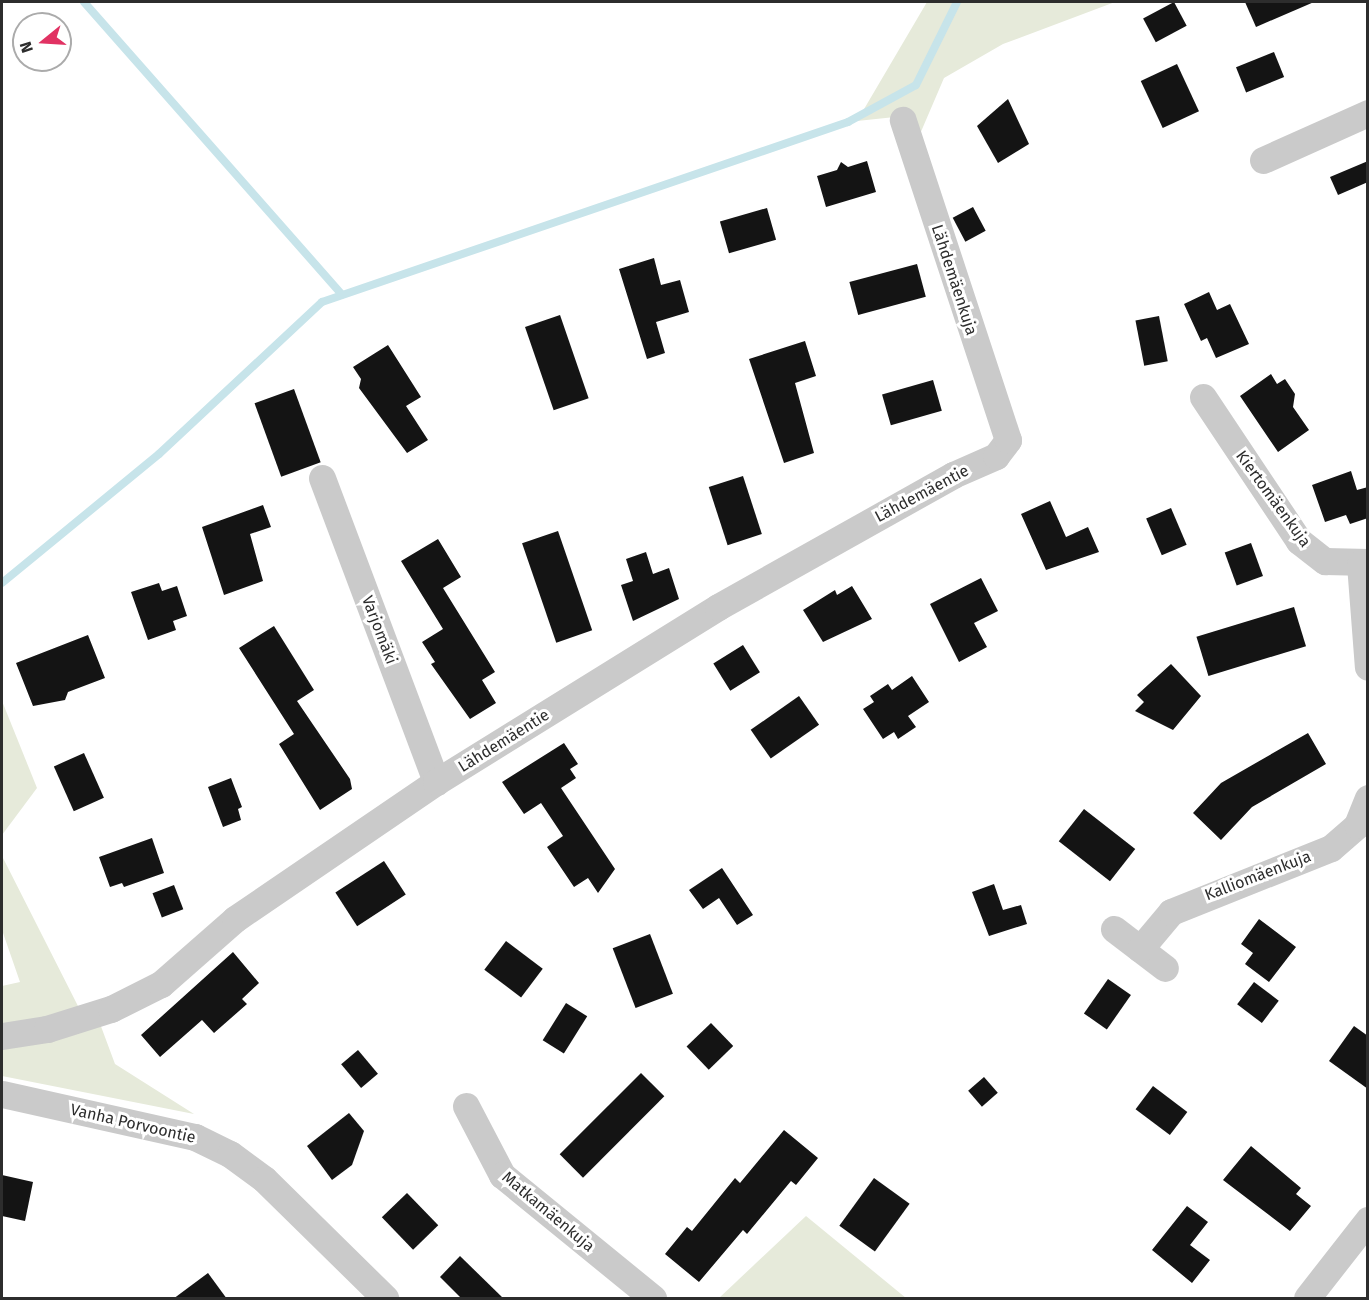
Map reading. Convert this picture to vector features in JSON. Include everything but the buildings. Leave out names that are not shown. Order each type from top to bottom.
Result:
[{"type":"street","points":[[1263,160],[1368,113]]},
{"type":"street","name":"Lähdemäenkuja","points":[[903,120],[1008,440]]},
{"type":"street","name":"Kiertomäenkuja","points":[[1203,397],[1299,541],[1325,561],[1364,563]]},
{"type":"street","name":"Lähdemäentie","points":[[2,1036],[47,1029],[111,1009],[161,984],[235,919],[436,782],[718,607],[953,475],[996,456],[1008,440]]},
{"type":"street","name":"Varjomäki","points":[[322,478],[436,782]]},
{"type":"street","points":[[1364,563],[1368,667]]},
{"type":"street","name":"Kalliomäenkuja","points":[[1140,949],[1172,912],[1331,848],[1357,825],[1368,798]]},
{"type":"street","points":[[1114,929],[1164,968]]},
{"type":"street","name":"Vanha Porvoontie","points":[[2,1094],[195,1137],[230,1154],[264,1179],[385,1299]]},
{"type":"street","name":"Matkamäenkuja","points":[[466,1106],[502,1175],[653,1299]]},
{"type":"street","points":[[1307,1299],[1368,1220]]},
{"type":"green space","points":[[927,2],[1115,2],[1003,44],[944,78],[917,141],[895,117],[857,121]]},
{"type":"green space","points":[[2,701],[37,788],[2,835]]},
{"type":"green space","points":[[2,856],[81,1012],[2,1030],[2,986],[20,982],[2,930]]},
{"type":"green space","points":[[99,1021],[115,1064],[194,1114],[2,1076],[2,1041]]},
{"type":"green space","points":[[806,1216],[906,1298],[719,1298]]},
{"type":"waterway","points":[[84,2],[342,295]]},
{"type":"waterway","points":[[2,583],[159,454],[322,302],[848,122],[916,85],[957,2]]}]
